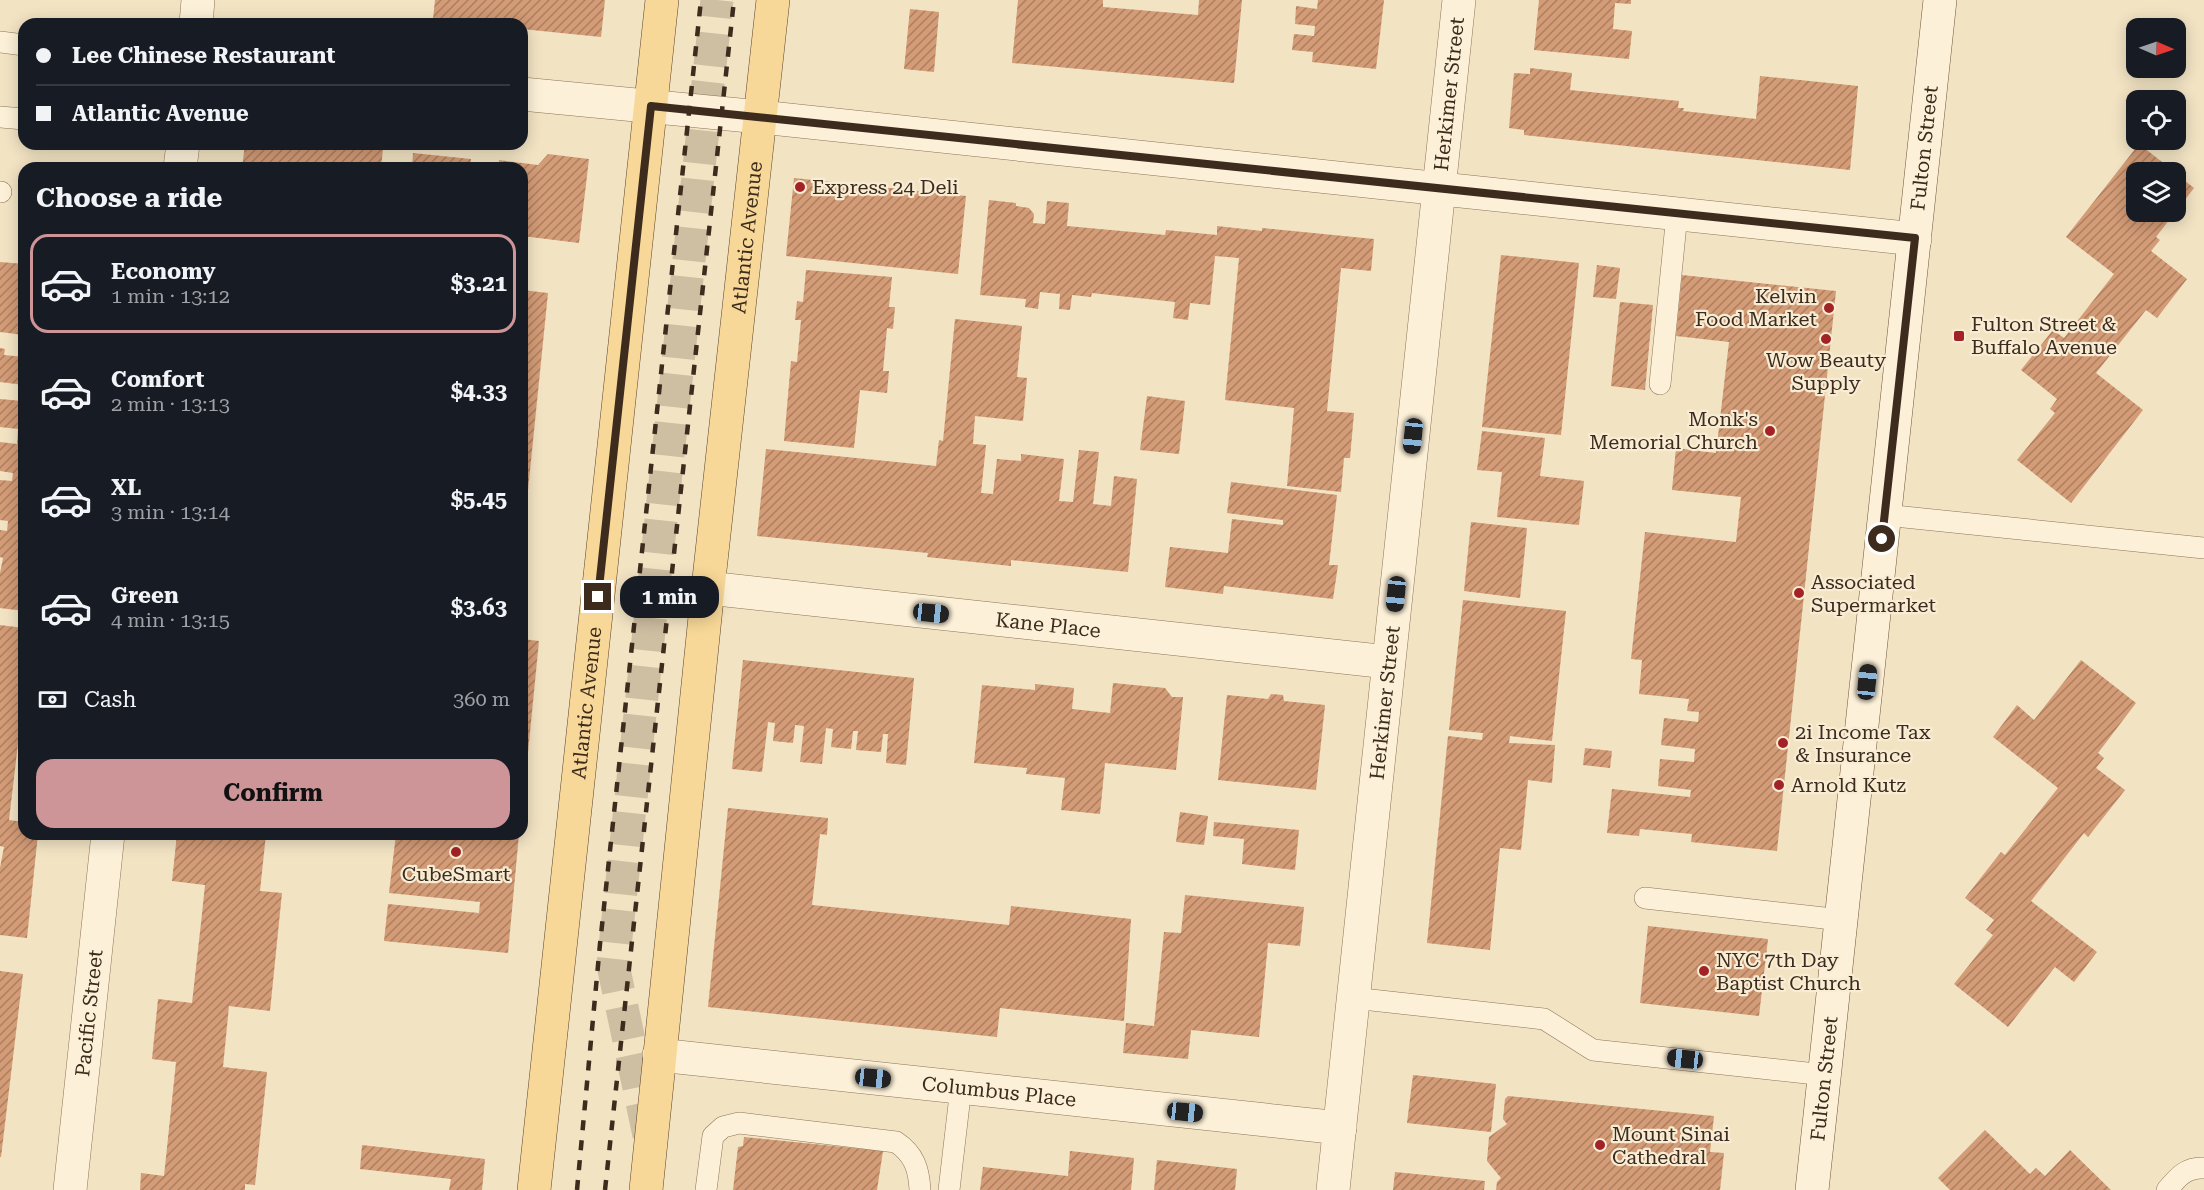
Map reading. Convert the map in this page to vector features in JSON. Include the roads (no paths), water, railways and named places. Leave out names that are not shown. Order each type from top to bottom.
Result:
[{"type":"main road","name":"Atlantic Avenue","points":[[534,1190],[663,0]]},
{"type":"main road","name":"Atlantic Avenue","points":[[646,1190],[708,588],[773,0]]},
{"type":"street","points":[[196,18],[198,0]]},
{"type":"street","name":"Herkimer Street","points":[[1333,1190],[1459,0]]},
{"type":"street","name":"Fulton Street","points":[[1812,1190],[1940,0]]},
{"type":"street","points":[[528,95],[1915,238]]},
{"type":"street","name":"Kane Place","points":[[708,588],[1388,662]]},
{"type":"street","name":"Pacific Street","points":[[70,1190],[107,840]]},
{"type":"street","name":"Columbus Place","points":[[659,1054],[1340,1128]]},
{"type":"lane","points":[[0,42],[18,44]]},
{"type":"lane","points":[[0,117],[18,118]]},
{"type":"lane","points":[[1660,384],[1677,214]]},
{"type":"lane","points":[[1885,515],[2204,548]]},
{"type":"lane","points":[[1645,898],[1842,920]]},
{"type":"lane","points":[[1353,998],[1544,1019],[1593,1050],[1825,1075]]},
{"type":"lane","points":[[950,1190],[961,1087]]},
{"type":"lane","points":[[706,1190],[713,1136],[723,1126],[739,1123],[896,1142],[904,1147],[915,1162],[920,1190]]},
{"type":"lane","points":[[2167,1190],[2181,1174],[2192,1167],[2204,1168]]},
{"type":"tunnel","points":[[649,1135],[613,965],[717,0]]},
{"type":"railway","points":[[577,1190],[600,944],[701,0]]},
{"type":"railway","points":[[605,1190],[734,0]]},
{"type":"place","name":"Express 24 Deli","points":[[800,187]]},
{"type":"place","name":"Kelvin Food Market","points":[[1829,308]]},
{"type":"place","name":"Fulton Street & Buffalo Avenue","points":[[1959,336]]},
{"type":"place","name":"Wow Beauty Supply","points":[[1826,339]]},
{"type":"place","name":"Monk's Memorial Church","points":[[1770,431]]},
{"type":"place","name":"Associated Supermarket","points":[[1799,593]]},
{"type":"place","name":"2i Income Tax & Insurance","points":[[1783,743]]},
{"type":"place","name":"Arnold Kutz","points":[[1779,785]]},
{"type":"place","name":"CubeSmart","points":[[456,852]]},
{"type":"place","name":"NYC 7th Day Baptist Church","points":[[1704,971]]},
{"type":"place","name":"Mount Sinai Cathedral","points":[[1600,1145]]}]
